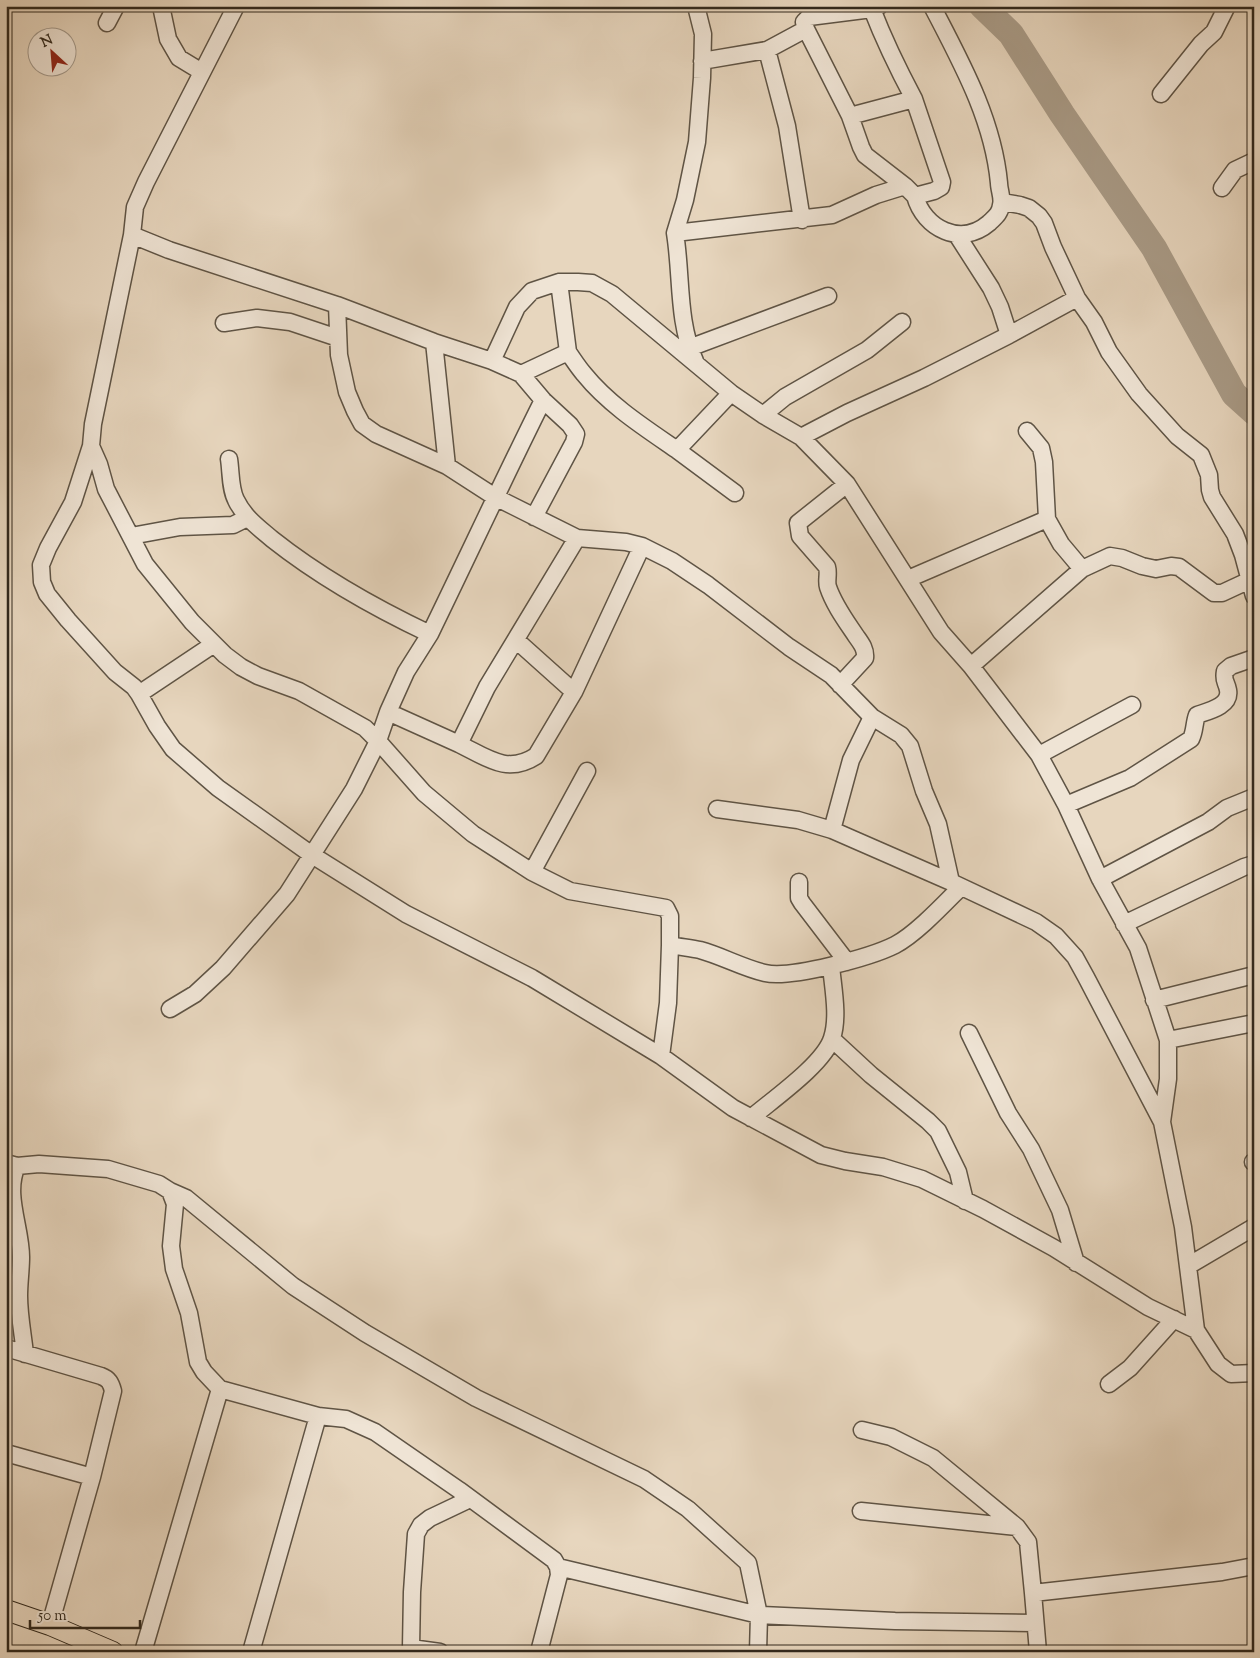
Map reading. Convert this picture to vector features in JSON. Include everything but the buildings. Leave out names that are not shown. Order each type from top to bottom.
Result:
[{"type":"main road","points":[[6,1610],[50,1625],[112,1652]]},
{"type":"street","points":[[107,23],[116,6]]},
{"type":"street","points":[[161,6],[168,39],[179,58],[202,72]]},
{"type":"street","points":[[236,6],[135,208],[132,235],[92,424],[91,446],[74,502],[48,548],[41,566],[42,582],[47,594],[115,672],[134,687],[156,726],[173,749],[218,788],[312,855],[406,914],[532,978],[661,1056],[733,1108],[820,1156],[883,1167],[922,1179],[983,1209],[1076,1262],[1148,1307],[1196,1330]]},
{"type":"street","points":[[692,355],[682,312],[675,233],[685,200],[697,142],[703,34],[696,6]]},
{"type":"street","points":[[675,233],[802,220],[832,215],[876,196],[910,191],[934,191],[940,187],[942,182],[914,99],[895,64],[876,7],[809,17],[804,22],[850,116],[860,147],[865,155],[910,191],[926,217],[940,229],[957,235],[967,234],[984,227],[999,214],[1002,202],[997,163],[990,133],[979,103],[952,43],[932,6]]},
{"type":"street","points":[[1161,94],[1201,44],[1214,32],[1227,6]]},
{"type":"street","points":[[702,61],[767,50],[806,29]]},
{"type":"street","points":[[767,50],[787,126],[802,220]]},
{"type":"street","points":[[850,116],[914,99]]},
{"type":"street","points":[[1222,188],[1235,170],[1254,161]]},
{"type":"street","points":[[1002,202],[1030,208],[1039,216],[1077,298],[1094,322],[1110,352],[1139,394],[1177,436],[1201,455],[1208,475],[1212,497],[1235,534],[1254,596]]},
{"type":"street","points":[[132,235],[169,250],[337,305],[434,342],[492,361],[522,374],[543,400],[570,425],[576,434],[574,442],[534,517]]},
{"type":"street","points":[[957,235],[992,288],[1009,335]]},
{"type":"street","points":[[559,282],[568,352],[584,374],[605,396],[646,429],[735,493]]},
{"type":"street","points":[[492,361],[518,307],[532,292],[559,282],[592,283],[612,294],[692,355],[731,393],[763,415],[801,437],[847,484],[941,632],[971,666],[1039,755],[1066,805],[1100,879],[1138,948],[1168,1040],[1168,1079],[1162,1122]]},
{"type":"street","points":[[692,355],[828,296]]},
{"type":"street","points":[[801,437],[847,413],[924,378],[1077,298]]},
{"type":"street","points":[[337,305],[339,354],[347,392],[362,424],[376,434],[447,466],[494,498],[577,538],[626,542],[642,546],[672,561],[708,585],[789,647],[831,675],[872,717],[901,735],[910,746],[924,791],[938,824],[956,885]]},
{"type":"street","points":[[224,323],[257,318],[290,322],[338,338]]},
{"type":"street","points":[[763,415],[785,397],[867,350],[902,322]]},
{"type":"street","points":[[434,342],[447,466]]},
{"type":"street","points":[[522,374],[568,352]]},
{"type":"street","points":[[677,450],[731,393]]},
{"type":"street","points":[[170,1009],[194,994],[223,968],[287,894],[354,789],[378,741],[388,712],[406,672],[430,634],[494,498],[543,400]]},
{"type":"street","points":[[1027,431],[1040,448],[1044,462],[1047,519],[1061,544],[1082,569]]},
{"type":"street","points":[[91,446],[99,464],[106,489],[144,564],[192,622],[241,667],[258,676],[299,691],[365,728],[424,793],[473,834],[532,872],[570,891],[666,908],[670,916],[670,945],[668,1003],[661,1056]]},
{"type":"street","points":[[229,459],[235,498],[247,518],[291,554],[383,611],[430,634]]},
{"type":"street","points":[[840,685],[865,658],[866,652],[843,617],[827,585],[829,573],[827,567],[800,536],[798,523],[847,484]]},
{"type":"street","points":[[131,536],[180,527],[233,525],[247,518]]},
{"type":"street","points":[[908,579],[1047,519]]},
{"type":"street","points":[[459,744],[488,687],[577,538]]},
{"type":"street","points":[[388,712],[502,764],[528,762],[536,756],[574,692],[642,546]]},
{"type":"street","points":[[971,666],[1082,569],[1110,556],[1156,569],[1171,566],[1180,567],[1214,594],[1222,593],[1250,580]]},
{"type":"street","points":[[516,640],[574,692]]},
{"type":"street","points":[[139,694],[214,644]]},
{"type":"street","points":[[1066,805],[1130,778],[1191,739],[1195,732],[1197,715],[1220,706],[1226,701],[1229,691],[1224,679],[1225,671],[1231,666],[1254,658]]},
{"type":"street","points":[[1039,755],[1132,704]]},
{"type":"street","points":[[832,830],[851,760],[872,717]]},
{"type":"street","points":[[532,872],[587,771]]},
{"type":"street","points":[[1100,879],[1208,822],[1227,808],[1254,797]]},
{"type":"street","points":[[717,809],[798,820],[832,830],[1036,922],[1056,936],[1074,957],[1162,1122],[1182,1228],[1196,1330],[1218,1364],[1230,1374],[1254,1373]]},
{"type":"street","points":[[1124,924],[1254,864]]},
{"type":"street","points":[[751,1118],[813,1066],[823,1055],[832,1039],[839,964],[799,898],[799,882]]},
{"type":"street","points":[[670,945],[700,950],[767,974],[789,973],[839,964],[896,944],[920,926],[956,885]]},
{"type":"street","points":[[1154,1000],[1254,975]]},
{"type":"street","points":[[1168,1040],[1254,1023]]},
{"type":"street","points":[[969,1033],[1008,1113],[1031,1149],[1056,1201],[1076,1262]]},
{"type":"street","points":[[832,1039],[871,1075],[938,1131],[958,1172],[965,1200]]},
{"type":"street","points":[[25,1354],[19,1296],[21,1256],[14,1203],[12,1164],[108,1169],[159,1184],[186,1198],[293,1286],[365,1333],[476,1398],[644,1479],[688,1509],[748,1563],[759,1615],[758,1652]]},
{"type":"street","points":[[170,1191],[175,1204],[171,1246],[174,1269],[189,1313],[198,1362],[204,1372],[220,1389],[318,1416],[346,1419],[374,1432],[554,1560],[558,1566],[559,1576],[539,1652]]},
{"type":"street","points":[[1188,1266],[1254,1227]]},
{"type":"street","points":[[1109,1384],[1130,1368],[1174,1319]]},
{"type":"street","points":[[6,1348],[101,1376],[108,1379],[113,1391],[92,1477],[50,1625]]},
{"type":"street","points":[[143,1652],[220,1389]]},
{"type":"street","points":[[252,1652],[318,1416]]},
{"type":"street","points":[[862,1430],[891,1437],[933,1458],[1017,1527],[1028,1542],[1038,1652]]},
{"type":"street","points":[[6,1453],[92,1477]]},
{"type":"street","points":[[440,1652],[411,1650],[416,1534],[421,1525],[430,1518],[470,1499]]},
{"type":"street","points":[[861,1511],[1017,1527]]},
{"type":"street","points":[[558,1566],[759,1615],[895,1621],[1036,1623]]},
{"type":"street","points":[[1033,1593],[1222,1572],[1254,1566]]},
{"type":"waterway","points":[[982,6],[1011,34],[1062,114],[1154,248],[1234,394],[1254,412]]}]
